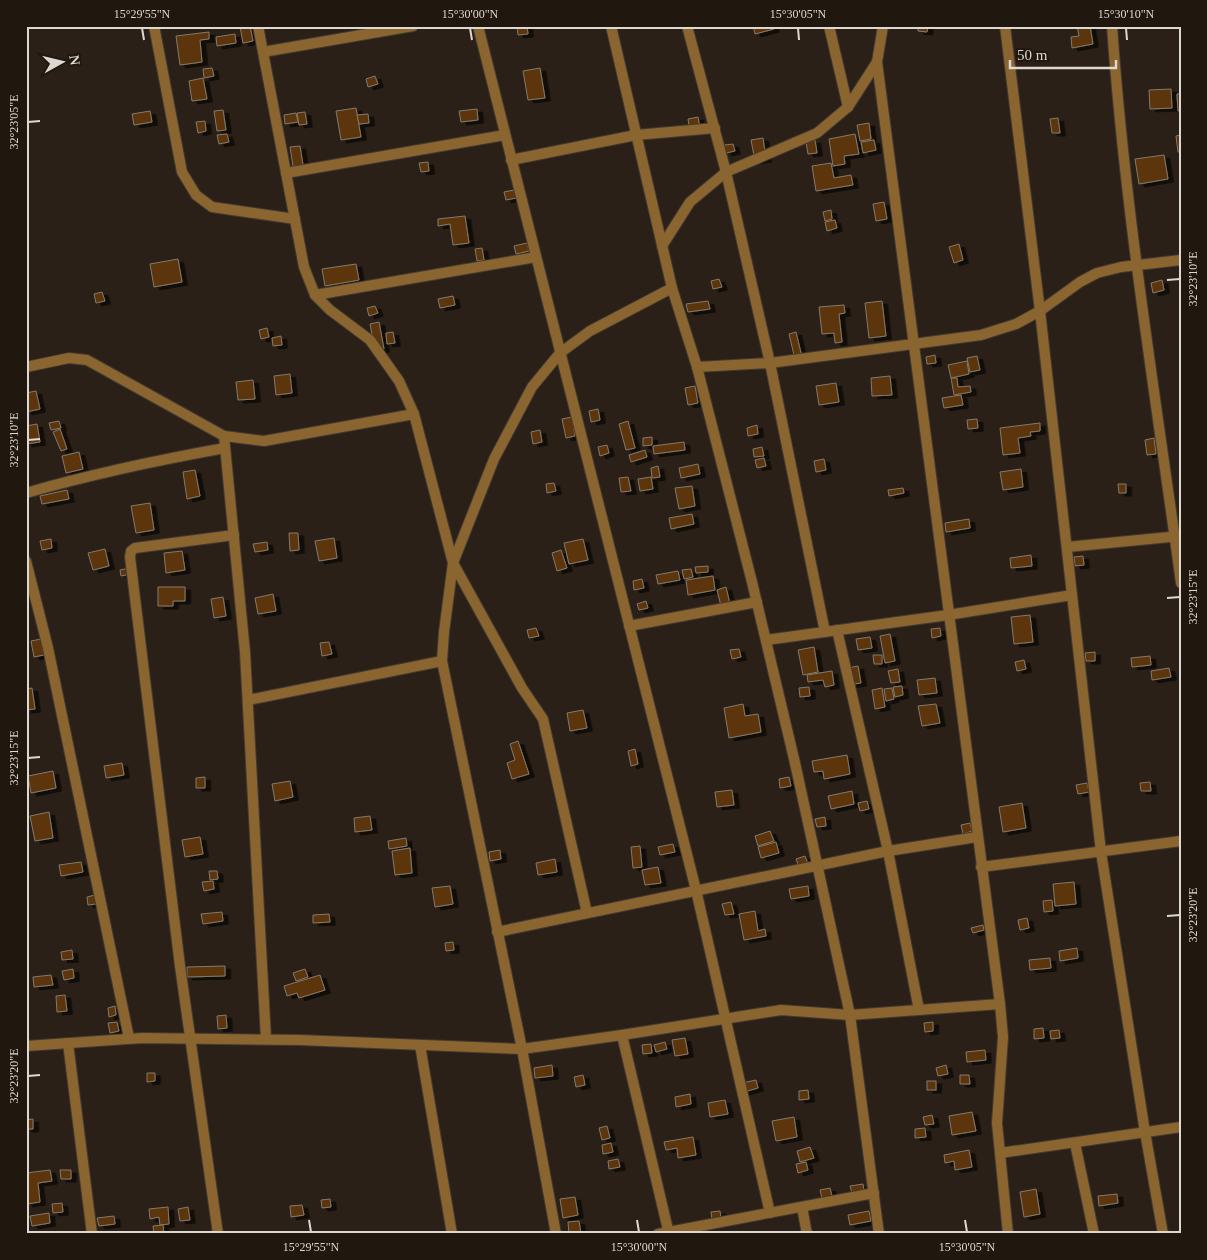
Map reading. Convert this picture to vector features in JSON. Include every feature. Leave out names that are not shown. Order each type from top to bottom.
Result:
[{"type":"street","points":[[154,26],[182,172],[196,195],[212,207],[295,219]]},
{"type":"street","points":[[258,26],[304,267],[314,296],[370,340],[399,381],[414,414],[454,563],[522,688],[543,719],[587,913]]},
{"type":"street","points":[[263,52],[413,26]]},
{"type":"street","points":[[478,26],[696,890],[770,1213]]},
{"type":"street","points":[[611,26],[672,288],[697,367],[757,602],[817,865],[850,1015],[879,1234]]},
{"type":"street","points":[[688,26],[726,172],[770,363],[825,632]]},
{"type":"street","points":[[829,26],[848,107]]},
{"type":"street","points":[[883,26],[877,62],[1000,1004],[1003,1037],[997,1123],[1008,1234]]},
{"type":"street","points":[[1005,26],[1040,311],[1101,852],[1163,1234]]},
{"type":"street","points":[[1112,26],[1117,100],[1137,265],[1178,537],[1181,583]]},
{"type":"street","points":[[662,246],[690,202],[726,172],[817,133],[848,107],[877,62]]},
{"type":"street","points":[[511,160],[636,135],[714,128]]},
{"type":"street","points":[[286,173],[505,135]]},
{"type":"street","points":[[314,296],[536,257]]},
{"type":"street","points":[[697,367],[770,363],[981,335],[1016,324],[1040,311],[1080,282],[1097,273],[1137,265],[1181,260]]},
{"type":"street","points":[[556,1234],[522,1049],[442,661],[444,632],[454,563],[494,459],[532,387],[560,354],[590,331],[672,288]]},
{"type":"street","points":[[26,367],[69,358],[88,360],[224,436],[264,441],[414,414]]},
{"type":"street","points":[[224,436],[245,652],[266,1040]]},
{"type":"street","points":[[26,493],[145,463],[225,448]]},
{"type":"street","points":[[218,1234],[190,1038],[146,698],[130,557],[131,551],[134,548],[234,535]]},
{"type":"street","points":[[1067,547],[1178,537]]},
{"type":"street","points":[[27,565],[48,648],[128,1038]]},
{"type":"street","points":[[766,640],[948,615],[1072,595]]},
{"type":"street","points":[[629,626],[757,602]]},
{"type":"street","points":[[837,630],[888,851],[919,1010]]},
{"type":"street","points":[[248,700],[442,661]]},
{"type":"street","points":[[498,932],[817,865],[888,851],[977,837]]},
{"type":"street","points":[[981,867],[1181,841]]},
{"type":"street","points":[[26,1046],[128,1038],[190,1038],[522,1049],[781,1010],[850,1015],[1000,1004]]},
{"type":"street","points":[[622,1035],[669,1233]]},
{"type":"street","points":[[68,1043],[92,1234]]},
{"type":"street","points":[[420,1045],[452,1234]]},
{"type":"street","points":[[1000,1153],[1181,1128]]},
{"type":"street","points":[[1075,1143],[1094,1234]]},
{"type":"street","points":[[658,1234],[874,1193]]},
{"type":"street","points":[[802,1207],[807,1234]]},
{"type":"building","points":[[240,26],[250,26],[253,41],[243,43]]},
{"type":"building","points":[[517,26],[527,26],[528,34],[518,35]]},
{"type":"building","points":[[753,26],[773,26],[774,29],[755,34]]},
{"type":"building","points":[[918,26],[928,26],[927,32],[918,31]]},
{"type":"building","points":[[1077,26],[1090,26],[1093,44],[1072,48],[1071,37],[1079,36]]},
{"type":"building","points":[[209,32],[209,39],[200,40],[202,62],[180,65],[176,36]]},
{"type":"building","points":[[235,34],[236,43],[217,46],[216,37]]},
{"type":"building","points":[[212,68],[214,76],[204,78],[203,69]]},
{"type":"building","points":[[540,68],[545,98],[528,100],[523,71]]},
{"type":"building","points":[[375,76],[378,84],[368,87],[366,79]]},
{"type":"building","points":[[203,78],[207,99],[192,101],[189,81]]},
{"type":"building","points":[[1171,89],[1172,108],[1150,109],[1149,90]]},
{"type":"building","points":[[1177,94],[1181,94],[1181,111],[1178,111]]},
{"type":"building","points":[[356,108],[361,137],[341,140],[336,111]]},
{"type":"building","points":[[477,109],[478,120],[461,122],[459,111]]},
{"type":"building","points":[[223,110],[226,130],[217,131],[214,111]]},
{"type":"building","points":[[150,111],[152,122],[134,125],[132,114]]},
{"type":"building","points":[[305,112],[307,124],[299,125],[297,113]]},
{"type":"building","points":[[296,113],[298,122],[285,124],[284,115]]},
{"type":"building","points":[[368,114],[369,123],[359,124],[357,115]]},
{"type":"building","points":[[698,117],[700,129],[690,131],[688,119]]},
{"type":"building","points":[[1058,118],[1060,133],[1052,133],[1050,119]]},
{"type":"building","points":[[205,121],[206,131],[198,133],[196,122]]},
{"type":"building","points":[[869,123],[871,139],[860,141],[857,125]]},
{"type":"building","points":[[227,134],[229,142],[219,144],[217,135]]},
{"type":"building","points":[[855,134],[859,154],[844,156],[845,164],[833,166],[829,139]]},
{"type":"building","points":[[1181,135],[1181,152],[1178,152],[1176,136]]},
{"type":"building","points":[[763,138],[766,159],[755,161],[751,140]]},
{"type":"building","points":[[815,140],[817,153],[808,154],[806,142]]},
{"type":"building","points":[[874,140],[876,150],[863,153],[861,142]]},
{"type":"building","points":[[733,144],[735,151],[726,153],[724,145]]},
{"type":"building","points":[[300,146],[303,165],[293,166],[290,147]]},
{"type":"building","points":[[1164,155],[1168,179],[1139,184],[1135,159]]},
{"type":"building","points":[[428,162],[429,171],[421,172],[419,163]]},
{"type":"building","points":[[831,163],[834,178],[851,175],[853,185],[816,191],[812,166]]},
{"type":"building","points":[[514,190],[516,198],[506,200],[504,192]]},
{"type":"building","points":[[884,202],[887,219],[876,221],[873,204]]},
{"type":"building","points":[[831,210],[832,219],[825,221],[823,212]]},
{"type":"building","points":[[465,216],[469,243],[453,245],[450,224],[438,226],[438,219]]},
{"type":"building","points":[[835,220],[837,228],[827,231],[825,222]]},
{"type":"building","points":[[527,243],[529,251],[516,254],[514,246]]},
{"type":"building","points":[[959,244],[963,260],[954,263],[949,247]]},
{"type":"building","points":[[482,248],[484,260],[477,261],[475,249]]},
{"type":"building","points":[[178,259],[182,282],[154,287],[150,264]]},
{"type":"building","points":[[356,264],[359,280],[325,286],[322,269]]},
{"type":"building","points":[[719,279],[722,287],[713,289],[711,281]]},
{"type":"building","points":[[1162,280],[1164,290],[1153,293],[1151,283]]},
{"type":"building","points":[[102,292],[105,301],[96,303],[94,294]]},
{"type":"building","points":[[453,296],[455,305],[440,308],[438,299]]},
{"type":"building","points":[[708,301],[710,309],[688,312],[686,304]]},
{"type":"building","points":[[882,301],[886,336],[869,338],[865,303]]},
{"type":"building","points":[[844,305],[845,313],[839,314],[842,342],[835,343],[834,333],[822,334],[819,307]]},
{"type":"building","points":[[375,306],[378,313],[369,316],[367,308]]},
{"type":"building","points":[[379,322],[384,349],[375,351],[370,324]]},
{"type":"building","points":[[267,328],[269,337],[261,339],[259,330]]},
{"type":"building","points":[[393,332],[395,343],[387,344],[386,333]]},
{"type":"building","points":[[796,332],[801,353],[794,355],[789,334]]},
{"type":"building","points":[[281,336],[282,345],[273,346],[272,338]]},
{"type":"building","points":[[935,355],[936,363],[927,364],[926,357]]},
{"type":"building","points":[[977,356],[980,370],[970,372],[967,358]]},
{"type":"building","points":[[967,361],[969,374],[951,378],[948,365]]},
{"type":"building","points":[[290,374],[292,393],[276,395],[274,376]]},
{"type":"building","points":[[890,376],[892,395],[872,396],[871,378]]},
{"type":"building","points":[[951,378],[957,378],[958,387],[970,386],[971,392],[954,395]]},
{"type":"building","points":[[253,380],[255,399],[238,400],[236,382]]},
{"type":"building","points":[[836,383],[839,402],[819,405],[816,386]]},
{"type":"building","points":[[695,386],[698,403],[688,405],[685,388]]},
{"type":"building","points":[[36,391],[40,409],[26,412],[26,393]]},
{"type":"building","points":[[961,395],[963,405],[944,408],[942,398]]},
{"type":"building","points":[[598,409],[600,420],[591,422],[589,411]]},
{"type":"building","points":[[572,417],[575,436],[566,438],[562,419]]},
{"type":"building","points":[[977,419],[978,428],[968,429],[967,420]]},
{"type":"building","points":[[59,421],[61,428],[51,430],[49,423]]},
{"type":"building","points":[[628,421],[635,448],[626,450],[619,424]]},
{"type":"building","points":[[1040,423],[1040,431],[1030,432],[1031,436],[1018,438],[1020,453],[1003,455],[1000,428]]},
{"type":"building","points":[[37,424],[40,442],[26,444],[26,426]]},
{"type":"building","points":[[757,425],[758,434],[748,436],[747,428]]},
{"type":"building","points":[[60,429],[67,449],[61,451],[53,432]]},
{"type":"building","points":[[540,430],[542,442],[533,444],[531,432]]},
{"type":"building","points":[[652,437],[652,445],[643,446],[643,438]]},
{"type":"building","points":[[1154,438],[1156,454],[1147,455],[1145,440]]},
{"type":"building","points":[[684,442],[685,450],[654,454],[653,446]]},
{"type":"building","points":[[607,445],[609,453],[600,456],[598,447]]},
{"type":"building","points":[[762,447],[764,456],[754,457],[753,449]]},
{"type":"building","points":[[645,450],[647,457],[631,462],[629,455]]},
{"type":"building","points":[[79,452],[83,469],[66,473],[62,456]]},
{"type":"building","points":[[764,458],[766,466],[757,468],[755,460]]},
{"type":"building","points":[[824,459],[826,470],[816,472],[814,461]]},
{"type":"building","points":[[698,464],[700,474],[681,478],[679,468]]},
{"type":"building","points":[[658,466],[660,477],[652,478],[651,468]]},
{"type":"building","points":[[1021,469],[1023,487],[1003,490],[1000,472]]},
{"type":"building","points":[[195,470],[200,496],[187,499],[183,472]]},
{"type":"building","points":[[628,477],[631,491],[621,492],[619,478]]},
{"type":"building","points":[[651,477],[653,489],[640,491],[638,479]]},
{"type":"building","points":[[554,483],[556,491],[547,493],[546,484]]},
{"type":"building","points":[[1118,484],[1126,484],[1126,493],[1119,493]]},
{"type":"building","points":[[692,486],[695,506],[679,509],[675,488]]},
{"type":"building","points":[[903,488],[904,493],[889,496],[888,490]]},
{"type":"building","points":[[67,490],[69,499],[42,504],[40,496]]},
{"type":"building","points":[[150,503],[154,530],[136,533],[131,506]]},
{"type":"building","points":[[692,514],[694,524],[671,529],[669,518]]},
{"type":"building","points":[[969,519],[970,528],[946,532],[945,523]]},
{"type":"building","points":[[289,533],[298,533],[299,550],[290,551]]},
{"type":"building","points":[[334,538],[337,558],[319,561],[315,541]]},
{"type":"building","points":[[51,539],[52,548],[42,550],[40,541]]},
{"type":"building","points":[[583,539],[588,560],[569,564],[564,543]]},
{"type":"building","points":[[267,542],[268,550],[255,552],[253,544]]},
{"type":"building","points":[[105,549],[109,566],[93,570],[88,553]]},
{"type":"building","points":[[561,550],[567,568],[557,571],[552,553]]},
{"type":"building","points":[[182,551],[185,570],[166,573],[164,553]]},
{"type":"building","points":[[1031,555],[1032,566],[1011,568],[1010,558]]},
{"type":"building","points":[[1083,556],[1084,565],[1075,566],[1074,557]]},
{"type":"building","points":[[708,566],[708,572],[696,573],[695,567]]},
{"type":"building","points":[[130,568],[131,574],[121,576],[120,570]]},
{"type":"building","points":[[691,569],[693,577],[684,579],[682,570]]},
{"type":"building","points":[[678,571],[680,580],[658,584],[656,575]]},
{"type":"building","points":[[713,576],[715,590],[688,595],[686,580]]},
{"type":"building","points":[[642,579],[644,588],[634,590],[633,581]]},
{"type":"building","points":[[158,587],[185,587],[185,601],[173,601],[173,606],[158,606]]},
{"type":"building","points":[[726,587],[730,604],[721,606],[717,590]]},
{"type":"building","points":[[273,594],[276,611],[258,614],[255,598]]},
{"type":"building","points":[[223,597],[226,616],[214,618],[211,599]]},
{"type":"building","points":[[646,601],[648,608],[639,610],[637,604]]},
{"type":"building","points":[[1030,615],[1033,642],[1014,644],[1011,617]]},
{"type":"building","points":[[536,628],[539,636],[529,638],[527,630]]},
{"type":"building","points":[[940,628],[941,636],[932,638],[931,629]]},
{"type":"building","points":[[890,634],[895,661],[885,663],[880,636]]},
{"type":"building","points":[[870,637],[872,648],[858,650],[856,639]]},
{"type":"building","points":[[41,639],[44,655],[34,657],[31,641]]},
{"type":"building","points":[[329,642],[332,654],[322,656],[320,643]]},
{"type":"building","points":[[814,647],[818,672],[803,675],[798,650]]},
{"type":"building","points":[[739,649],[741,657],[732,659],[730,650]]},
{"type":"building","points":[[1095,652],[1095,661],[1086,661],[1085,653]]},
{"type":"building","points":[[873,655],[882,655],[882,664],[874,664]]},
{"type":"building","points":[[1150,656],[1151,665],[1132,667],[1131,658]]},
{"type":"building","points":[[1024,660],[1026,669],[1017,671],[1015,662]]},
{"type":"building","points":[[858,666],[861,683],[847,685],[843,669]]},
{"type":"building","points":[[1169,668],[1171,677],[1152,680],[1151,671]]},
{"type":"building","points":[[898,669],[900,682],[891,683],[888,671]]},
{"type":"building","points":[[832,671],[834,685],[825,687],[823,680],[808,682],[807,675]]},
{"type":"building","points":[[935,678],[937,693],[919,695],[917,680]]},
{"type":"building","points":[[902,686],[903,695],[895,697],[893,687]]},
{"type":"building","points":[[809,687],[810,696],[800,697],[799,688]]},
{"type":"building","points":[[32,688],[35,709],[26,710],[26,689]]},
{"type":"building","points":[[882,688],[885,707],[875,709],[872,690]]},
{"type":"building","points":[[892,688],[894,699],[886,701],[884,689]]},
{"type":"building","points":[[743,704],[745,716],[758,714],[761,732],[729,738],[724,708]]},
{"type":"building","points":[[936,704],[940,723],[922,726],[918,706]]},
{"type":"building","points":[[583,710],[587,728],[570,731],[567,713]]},
{"type":"building","points":[[518,741],[529,774],[512,779],[507,763],[515,760],[510,744]]},
{"type":"building","points":[[635,749],[638,764],[631,766],[628,751]]},
{"type":"building","points":[[847,755],[850,774],[824,779],[823,771],[814,772],[812,761]]},
{"type":"building","points":[[122,763],[124,775],[106,778],[104,766]]},
{"type":"building","points":[[53,771],[56,788],[31,793],[28,776]]},
{"type":"building","points":[[205,777],[205,788],[196,788],[196,778]]},
{"type":"building","points":[[789,777],[791,786],[780,788],[779,779]]},
{"type":"building","points":[[290,781],[293,797],[275,801],[272,784]]},
{"type":"building","points":[[1150,782],[1151,791],[1141,791],[1140,783]]},
{"type":"building","points":[[1087,783],[1089,792],[1078,794],[1076,785]]},
{"type":"building","points":[[732,790],[734,805],[717,807],[715,792]]},
{"type":"building","points":[[852,791],[854,804],[831,809],[828,796]]},
{"type":"building","points":[[867,801],[869,809],[860,811],[858,803]]},
{"type":"building","points":[[1022,803],[1026,828],[1003,832],[999,807]]},
{"type":"building","points":[[49,812],[53,838],[35,841],[30,816]]},
{"type":"building","points":[[370,816],[372,830],[355,832],[354,818]]},
{"type":"building","points":[[825,817],[826,826],[817,827],[815,819]]},
{"type":"building","points":[[970,823],[972,831],[963,834],[961,825]]},
{"type":"building","points":[[770,831],[774,841],[758,846],[755,836]]},
{"type":"building","points":[[200,837],[203,854],[185,857],[182,840]]},
{"type":"building","points":[[406,838],[407,846],[389,849],[388,841]]},
{"type":"building","points":[[776,842],[779,853],[761,858],[758,847]]},
{"type":"building","points":[[673,844],[675,852],[660,855],[658,847]]},
{"type":"building","points":[[640,846],[642,867],[633,868],[631,847]]},
{"type":"building","points":[[410,848],[412,873],[395,875],[392,851]]},
{"type":"building","points":[[500,850],[501,859],[490,861],[489,852]]},
{"type":"building","points":[[805,856],[808,864],[799,867],[796,859]]},
{"type":"building","points":[[555,859],[557,872],[538,875],[536,863]]},
{"type":"building","points":[[81,862],[83,872],[61,876],[59,865]]},
{"type":"building","points":[[658,867],[661,883],[645,885],[642,870]]},
{"type":"building","points":[[209,871],[217,871],[218,879],[210,880]]},
{"type":"building","points":[[213,881],[214,889],[204,891],[202,882]]},
{"type":"building","points":[[1074,882],[1076,904],[1055,906],[1053,884]]},
{"type":"building","points":[[450,886],[453,904],[435,907],[432,888]]},
{"type":"building","points":[[808,886],[809,896],[791,899],[789,889]]},
{"type":"building","points":[[95,895],[96,904],[88,905],[87,897]]},
{"type":"building","points":[[1052,900],[1053,911],[1044,912],[1043,901]]},
{"type":"building","points":[[731,902],[734,914],[725,915],[722,904]]},
{"type":"building","points":[[755,911],[758,931],[765,929],[766,936],[744,940],[739,914]]},
{"type":"building","points":[[222,912],[223,921],[203,924],[201,914]]},
{"type":"building","points":[[329,914],[330,922],[313,923],[313,915]]},
{"type":"building","points":[[1027,918],[1029,928],[1020,930],[1018,920]]},
{"type":"building","points":[[983,925],[984,930],[973,933],[971,928]]},
{"type":"building","points":[[453,942],[454,950],[446,951],[445,943]]},
{"type":"building","points":[[1077,948],[1078,958],[1060,961],[1059,951]]},
{"type":"building","points":[[72,950],[73,959],[62,960],[61,952]]},
{"type":"building","points":[[1050,958],[1051,968],[1030,970],[1029,960]]},
{"type":"building","points":[[225,966],[225,976],[187,977],[187,967]]},
{"type":"building","points":[[73,969],[74,978],[64,980],[62,971]]},
{"type":"building","points":[[305,969],[308,977],[296,981],[293,973]]},
{"type":"building","points":[[51,975],[53,985],[34,987],[33,977]]},
{"type":"building","points":[[320,975],[325,990],[299,998],[297,993],[287,996],[284,986]]},
{"type":"building","points":[[65,995],[67,1011],[57,1012],[56,996]]},
{"type":"building","points":[[115,1006],[116,1015],[109,1017],[108,1008]]},
{"type":"building","points":[[226,1015],[227,1028],[218,1029],[217,1016]]},
{"type":"building","points":[[117,1022],[119,1031],[110,1033],[108,1023]]},
{"type":"building","points":[[933,1022],[933,1031],[925,1032],[924,1023]]},
{"type":"building","points":[[1043,1028],[1044,1038],[1034,1039],[1034,1029]]},
{"type":"building","points":[[1059,1030],[1060,1038],[1051,1039],[1050,1031]]},
{"type":"building","points":[[685,1038],[688,1054],[675,1056],[672,1040]]},
{"type":"building","points":[[665,1042],[667,1049],[656,1052],[654,1045]]},
{"type":"building","points":[[651,1044],[652,1053],[643,1054],[642,1045]]},
{"type":"building","points":[[985,1050],[986,1060],[967,1062],[966,1052]]},
{"type":"building","points":[[552,1065],[553,1076],[535,1078],[534,1068]]},
{"type":"building","points":[[946,1065],[948,1074],[938,1076],[936,1068]]},
{"type":"building","points":[[147,1073],[155,1073],[155,1081],[147,1082]]},
{"type":"building","points":[[583,1075],[585,1085],[576,1087],[574,1077]]},
{"type":"building","points":[[960,1075],[969,1075],[970,1084],[960,1084]]},
{"type":"building","points":[[756,1080],[758,1088],[744,1092],[742,1083]]},
{"type":"building","points":[[927,1081],[936,1081],[936,1090],[927,1090]]},
{"type":"building","points":[[808,1090],[809,1099],[799,1100],[799,1091]]},
{"type":"building","points":[[690,1094],[691,1104],[676,1107],[675,1097]]},
{"type":"building","points":[[725,1100],[728,1114],[710,1117],[708,1103]]},
{"type":"building","points":[[972,1112],[976,1131],[952,1135],[949,1116]]},
{"type":"building","points":[[932,1115],[934,1124],[925,1125],[923,1117]]},
{"type":"building","points":[[794,1117],[797,1137],[776,1141],[772,1121]]},
{"type":"building","points":[[33,1119],[33,1129],[26,1129],[26,1120]]},
{"type":"building","points":[[607,1126],[610,1138],[602,1140],[599,1128]]},
{"type":"building","points":[[925,1128],[926,1137],[915,1138],[915,1129]]},
{"type":"building","points":[[693,1137],[696,1155],[678,1158],[677,1148],[666,1150],[664,1142]]},
{"type":"building","points":[[611,1143],[613,1152],[603,1154],[602,1145]]},
{"type":"building","points":[[810,1147],[814,1158],[800,1162],[797,1151]]},
{"type":"building","points":[[969,1150],[972,1167],[955,1170],[954,1161],[945,1163],[944,1155]]},
{"type":"building","points":[[618,1159],[620,1167],[609,1169],[608,1161]]},
{"type":"building","points":[[806,1162],[808,1170],[798,1173],[796,1164]]},
{"type":"building","points":[[50,1170],[52,1181],[38,1183],[40,1202],[27,1204],[26,1173]]},
{"type":"building","points":[[60,1170],[71,1170],[71,1179],[61,1179]]},
{"type":"building","points":[[863,1184],[864,1191],[852,1193],[850,1186]]},
{"type":"building","points":[[830,1188],[832,1196],[822,1198],[820,1190]]},
{"type":"building","points":[[1036,1189],[1040,1214],[1024,1217],[1020,1192]]},
{"type":"building","points":[[1117,1194],[1118,1203],[1099,1206],[1098,1196]]},
{"type":"building","points":[[575,1197],[578,1215],[563,1218],[560,1199]]},
{"type":"building","points":[[330,1199],[331,1207],[322,1208],[321,1200]]},
{"type":"building","points":[[62,1203],[63,1212],[53,1213],[52,1204]]},
{"type":"building","points":[[302,1205],[304,1215],[291,1217],[290,1206]]},
{"type":"building","points":[[168,1207],[169,1224],[160,1225],[159,1217],[150,1219],[149,1209]]},
{"type":"building","points":[[188,1207],[190,1220],[180,1221],[178,1209]]},
{"type":"building","points":[[720,1211],[721,1219],[712,1220],[711,1212]]},
{"type":"building","points":[[869,1211],[871,1221],[850,1225],[848,1215]]},
{"type":"building","points":[[49,1213],[50,1223],[32,1226],[30,1216]]},
{"type":"building","points":[[114,1216],[115,1224],[99,1226],[97,1218]]},
{"type":"building","points":[[579,1221],[581,1234],[569,1234],[568,1222]]},
{"type":"building","points":[[163,1225],[164,1234],[154,1234],[153,1226]]}]
